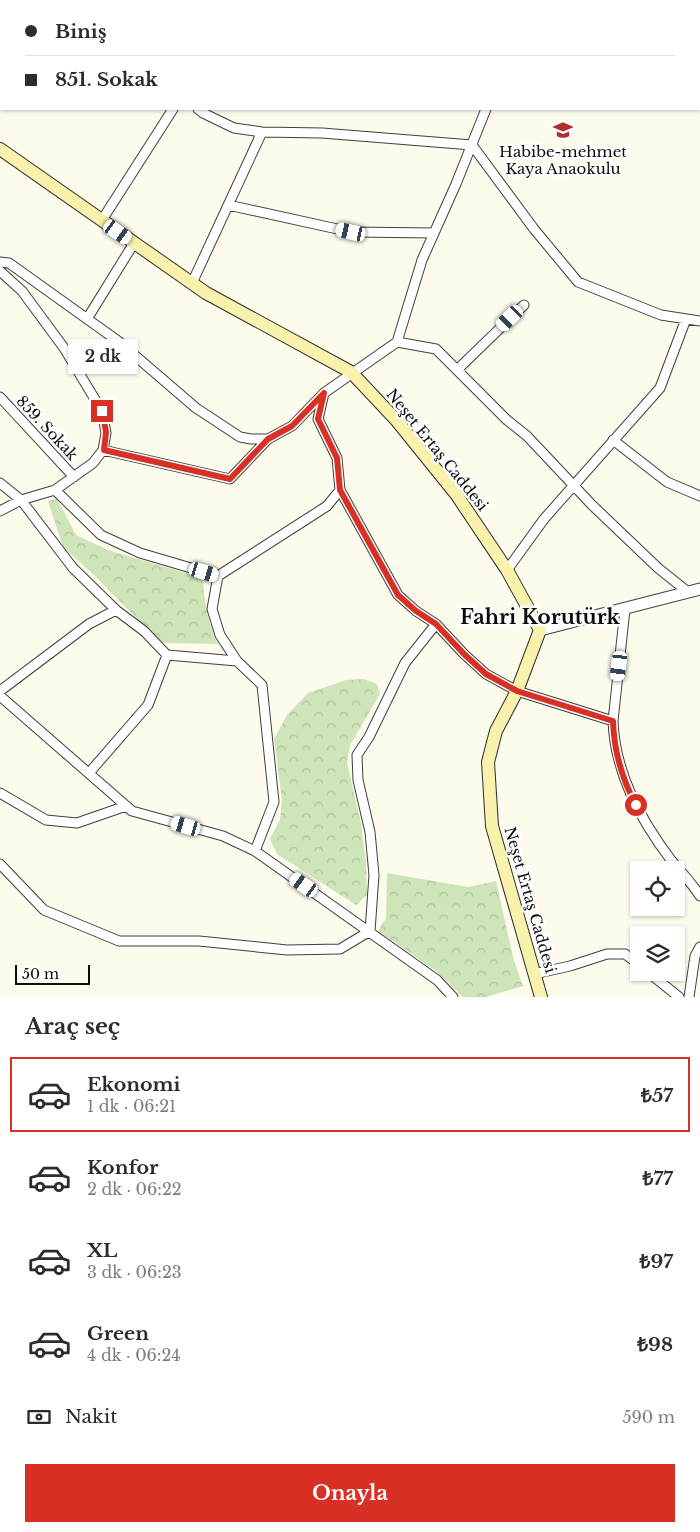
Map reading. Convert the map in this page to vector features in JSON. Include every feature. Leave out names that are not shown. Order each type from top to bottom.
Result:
[{"type":"main road","name":"Neşet Ertaş Caddesi","points":[[0,149],[206,294],[351,372],[397,421],[456,494],[507,570],[540,630],[517,691],[496,731],[488,762],[492,826],[541,997]]},
{"type":"street","points":[[102,220],[172,110]]},
{"type":"street","points":[[202,110],[234,128],[262,132],[322,133],[472,145],[534,229],[578,282],[662,315],[700,321]]},
{"type":"street","points":[[104,450],[230,479],[268,439],[292,426],[324,393],[351,372],[397,342],[422,260],[486,110]]},
{"type":"street","points":[[192,284],[262,132]]},
{"type":"street","points":[[228,205],[351,232],[434,233]]},
{"type":"street","points":[[87,319],[134,243]]},
{"type":"street","points":[[0,262],[9,263],[118,341],[196,408],[240,437],[251,440],[268,439]]},
{"type":"street","points":[[0,271],[22,291],[64,348],[102,411],[106,432],[104,450],[93,463],[55,490],[20,500],[0,511]]},
{"type":"street","points":[[458,369],[524,305]]},
{"type":"street","points":[[507,570],[544,520],[660,388],[686,319]]},
{"type":"street","points":[[397,342],[436,349],[508,420],[527,436],[592,505],[658,568],[694,590]]},
{"type":"street","points":[[324,393],[318,419],[337,458],[340,490],[398,595],[416,611],[436,624],[486,674],[517,691],[613,721]]},
{"type":"street","name":"859. Sokak","points":[[0,397],[74,477]]},
{"type":"street","points":[[613,440],[667,482],[700,496]]},
{"type":"street","points":[[0,483],[20,500],[73,568],[116,610],[144,631],[167,655],[237,661]]},
{"type":"street","points":[[55,490],[101,535],[140,553],[218,576]]},
{"type":"street","points":[[256,851],[274,802],[262,686],[237,661],[220,635],[212,610],[218,576],[327,506],[340,490]]},
{"type":"street","points":[[540,630],[694,590]]},
{"type":"street","points":[[625,609],[613,721],[617,755],[629,792],[650,831],[700,896]]},
{"type":"street","points":[[0,691],[89,624],[116,610]]},
{"type":"street","points":[[370,931],[374,875],[370,832],[358,780],[357,755],[369,737],[404,663],[436,624]]},
{"type":"street","points":[[89,773],[148,705],[167,655]]},
{"type":"street","points":[[0,696],[132,811],[223,836],[256,851],[437,980],[453,997]]},
{"type":"street","points":[[0,793],[46,820],[77,823],[126,806]]},
{"type":"street","points":[[0,864],[44,910],[118,940],[199,941],[287,950],[340,949],[370,931]]},
{"type":"street","points":[[689,997],[695,956],[700,947]]},
{"type":"street","points":[[534,974],[570,966],[608,954],[624,954],[630,958]]},
{"type":"street","points":[[659,981],[679,997]]},
{"type":"green space","points":[[57,499],[76,535],[108,550],[203,579],[207,613],[218,644],[164,643],[151,633],[96,577],[63,547],[48,501]]},
{"type":"green space","points":[[364,679],[377,684],[380,694],[350,745],[347,762],[361,824],[366,862],[367,895],[356,905],[277,854],[270,839],[280,820],[282,800],[274,739],[287,715],[308,693],[346,680]]},
{"type":"green space","points":[[387,873],[468,887],[496,881],[514,961],[523,986],[486,997],[463,997],[436,971],[378,931],[386,918]]},
{"type":"place","name":"Habibe-mehmet Kaya Anaokulu","points":[[563,130]]},
{"type":"district","name":"Fahri Korutürk","points":[[540,617]]},
{"type":"route","points":[[102,411],[106,432],[104,450],[230,479],[268,439],[292,426],[324,393],[318,419],[337,458],[340,490],[398,595],[416,611],[436,624],[486,674],[517,691],[613,721],[617,755],[629,792],[636,805]]}]
